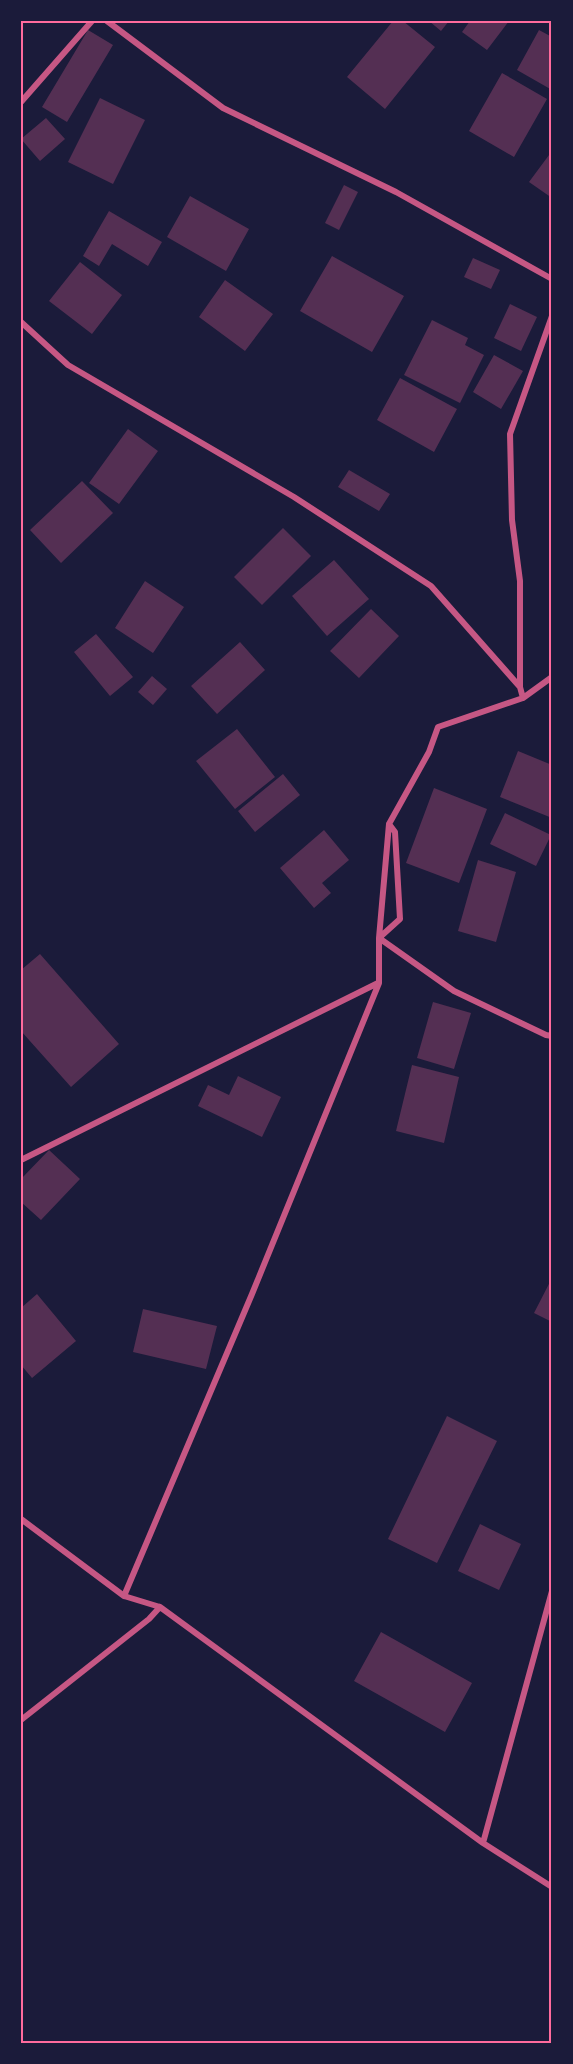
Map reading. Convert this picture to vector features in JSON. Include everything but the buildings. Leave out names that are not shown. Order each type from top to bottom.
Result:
[{"type":"street","points":[[21,102],[92,21]]},
{"type":"street","points":[[107,21],[223,108],[396,192],[552,279]]},
{"type":"street","points":[[523,698],[520,687],[520,581],[512,520],[510,434],[552,316]]},
{"type":"street","points":[[21,322],[68,365],[294,497],[431,586],[520,687]]},
{"type":"street","points":[[124,1596],[252,1294],[379,983],[379,938],[389,824],[429,752],[438,727],[523,698],[552,677]]},
{"type":"street","points":[[379,938],[400,919],[395,832],[389,824]]},
{"type":"street","points":[[379,938],[454,991],[552,1036]]},
{"type":"street","points":[[21,1160],[379,983]]},
{"type":"street","points":[[21,1519],[124,1596],[160,1607],[483,1843],[552,1887]]},
{"type":"street","points":[[483,1843],[552,1591]]},
{"type":"street","points":[[21,1720],[149,1619],[160,1607]]}]
